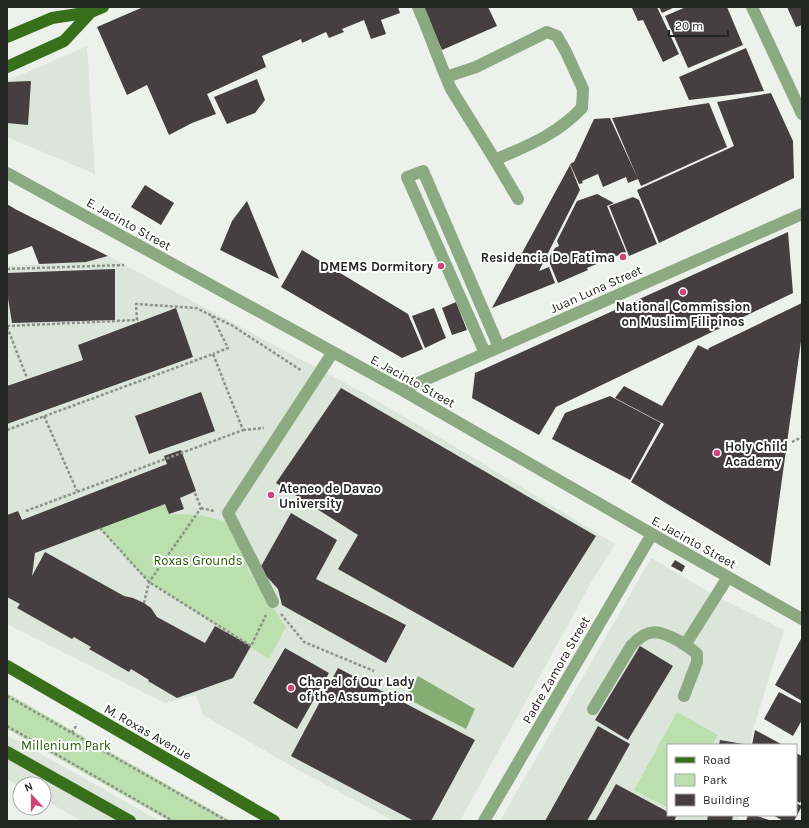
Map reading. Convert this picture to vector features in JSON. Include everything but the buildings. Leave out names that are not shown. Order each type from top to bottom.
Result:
[{"type":"main road","points":[[7,37],[52,18],[91,12],[103,7]]},
{"type":"main road","points":[[7,67],[64,41],[91,12]]},
{"type":"main road","name":"M. Roxas Avenue","points":[[7,666],[274,821]]},
{"type":"main road","points":[[7,752],[130,821]]},
{"type":"street","points":[[418,7],[451,89],[518,199]]},
{"type":"street","points":[[752,7],[802,114]]},
{"type":"street","points":[[446,77],[476,67],[547,32],[557,36],[583,89],[582,108],[571,120],[542,140],[495,160]]},
{"type":"street","points":[[485,353],[407,177],[423,171],[499,347]]},
{"type":"street","name":"E. Jacinto Street","points":[[7,174],[402,390],[802,619]]},
{"type":"street","name":"Juan Luna Street","points":[[402,390],[802,214]]},
{"type":"street","points":[[273,602],[238,536],[228,513],[316,381],[333,352]]},
{"type":"street","name":"Padre Zamora Street","points":[[484,821],[652,534]]},
{"type":"street","points":[[685,645],[728,577]]},
{"type":"street","points":[[593,709],[631,646],[637,639],[653,632],[664,633],[697,654],[697,659],[684,696]]},
{"type":"path","points":[[7,269],[124,265]]},
{"type":"path","points":[[26,378],[7,326],[137,320],[136,304],[196,308],[233,326],[316,381]]},
{"type":"path","points":[[7,430],[228,348],[212,316]]},
{"type":"path","points":[[26,511],[243,430],[213,354]]},
{"type":"path","points":[[44,416],[77,491]]},
{"type":"path","points":[[792,442],[802,437]]},
{"type":"path","points":[[144,603],[149,582],[201,508],[195,493]]},
{"type":"path","points":[[100,528],[149,582],[251,646],[273,602]]},
{"type":"path","points":[[273,602],[286,622],[304,642],[374,670]]},
{"type":"path","points":[[7,696],[227,821]]},
{"type":"path","points":[[7,726],[173,821]]},
{"type":"shaded area","points":[[87,46],[95,174],[7,137],[7,81]]},
{"type":"shaded area","name":"Ateneo de Davao University","points":[[108,256],[360,391],[454,446],[615,544],[592,581],[460,821],[394,821],[300,771],[203,715],[196,695],[165,703],[7,624],[7,266],[86,262]]},
{"type":"shaded area","points":[[651,558],[716,596],[784,630],[752,733],[750,744],[667,744],[667,816],[739,816],[738,821],[500,821]]},
{"type":"shaded area","points":[[418,676],[475,709],[466,729],[406,698]]},
{"type":"shaded area","points":[[7,735],[160,821],[82,821],[52,804],[52,776],[12,776],[12,782],[7,779]]},
{"type":"green space","name":"Roxas Grounds","points":[[165,504],[169,514],[201,515],[224,521],[244,548],[248,570],[286,627],[269,659],[149,582],[100,528]]},
{"type":"green space","name":"Millenium Park","points":[[7,693],[231,821],[169,821],[7,729]]},
{"type":"green space","points":[[677,712],[718,735],[713,744],[667,744],[667,807],[634,790]]},
{"type":"place","name":"Residencia De Fatima","points":[[623,257]]},
{"type":"place","name":"DMEMS Dormitory","points":[[441,266]]},
{"type":"place","name":"National Commission on Muslim Filipinos","points":[[683,292]]},
{"type":"place","name":"Holy Child Academy","points":[[717,453]]},
{"type":"place","name":"Ateneo de Davao University","points":[[271,495]]},
{"type":"place","name":"Chapel of Our Lady of the Assumption","points":[[291,688]]}]
